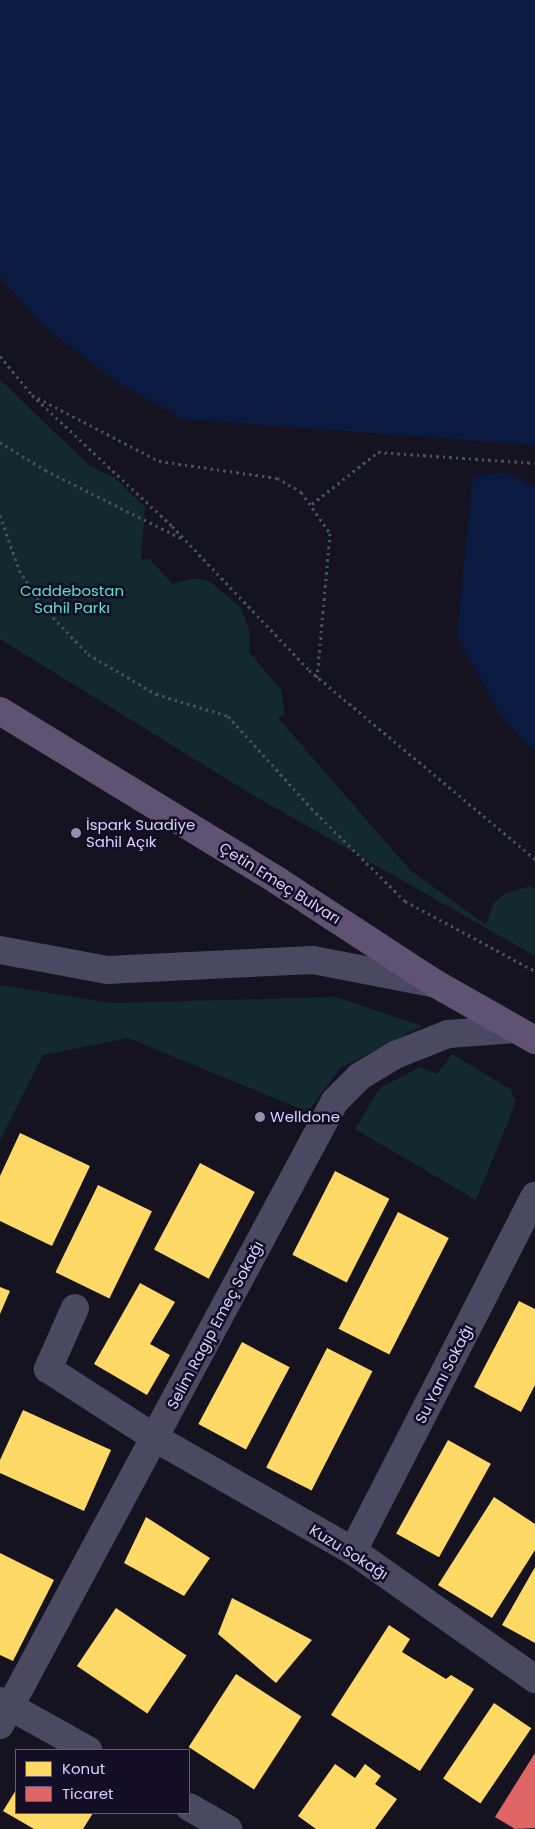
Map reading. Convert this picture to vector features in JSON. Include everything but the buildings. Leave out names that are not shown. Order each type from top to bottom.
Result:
[{"type":"main road","name":"Çetin Emeç Bulvarı","points":[[0,711],[278,881],[436,984],[525,1035]]},
{"type":"street","points":[[0,950],[107,970],[312,960],[436,984]]},
{"type":"street","name":"Selim Ragıp Emeç Sokağı","points":[[4,1711],[155,1438],[335,1100],[360,1076],[395,1054],[448,1034],[525,1035]]},
{"type":"street","name":"Su Yanı Sokağı","points":[[354,1551],[535,1196]]},
{"type":"street","name":"Kuzu Sokağı","points":[[75,1308],[48,1369],[155,1438],[354,1551],[535,1679]]},
{"type":"street","points":[[4,1711],[86,1749]]},
{"type":"street","points":[[190,1808],[228,1829]]},
{"type":"path","points":[[0,356],[32,395],[184,539],[317,678],[535,858]]},
{"type":"path","points":[[32,395],[159,461],[277,478],[312,504],[330,533],[317,678]]},
{"type":"path","points":[[0,442],[45,470],[184,539]]},
{"type":"path","points":[[312,504],[378,452],[535,463]]},
{"type":"path","points":[[0,515],[19,570],[44,608],[88,654],[156,694],[228,716],[311,808],[406,901],[535,971]]},
{"type":"green space","name":"Caddebostan Sahil Parkı","points":[[0,380],[90,466],[115,478],[145,507],[141,559],[149,559],[173,584],[193,578],[209,581],[241,608],[249,630],[249,652],[281,690],[285,715],[278,718],[410,870],[486,925],[493,904],[504,894],[530,886],[535,889],[535,956],[251,794],[0,639]]},
{"type":"green space","points":[[0,985],[111,1003],[336,997],[422,1026],[340,1068],[308,1112],[128,1038],[43,1055],[0,1140]]},
{"type":"green space","points":[[452,1054],[510,1089],[516,1102],[476,1200],[355,1129],[380,1088],[420,1067],[437,1074]]},
{"type":"water","points":[[0,0],[535,0],[535,445],[183,419],[114,380],[42,325],[0,277]]},
{"type":"water","points":[[504,472],[535,486],[535,753],[498,711],[457,635],[473,476]]},
{"type":"place","name":"İspark Suadiye Sahil Açık","points":[[76,833]]},
{"type":"place","name":"Welldone","points":[[260,1117]]}]
